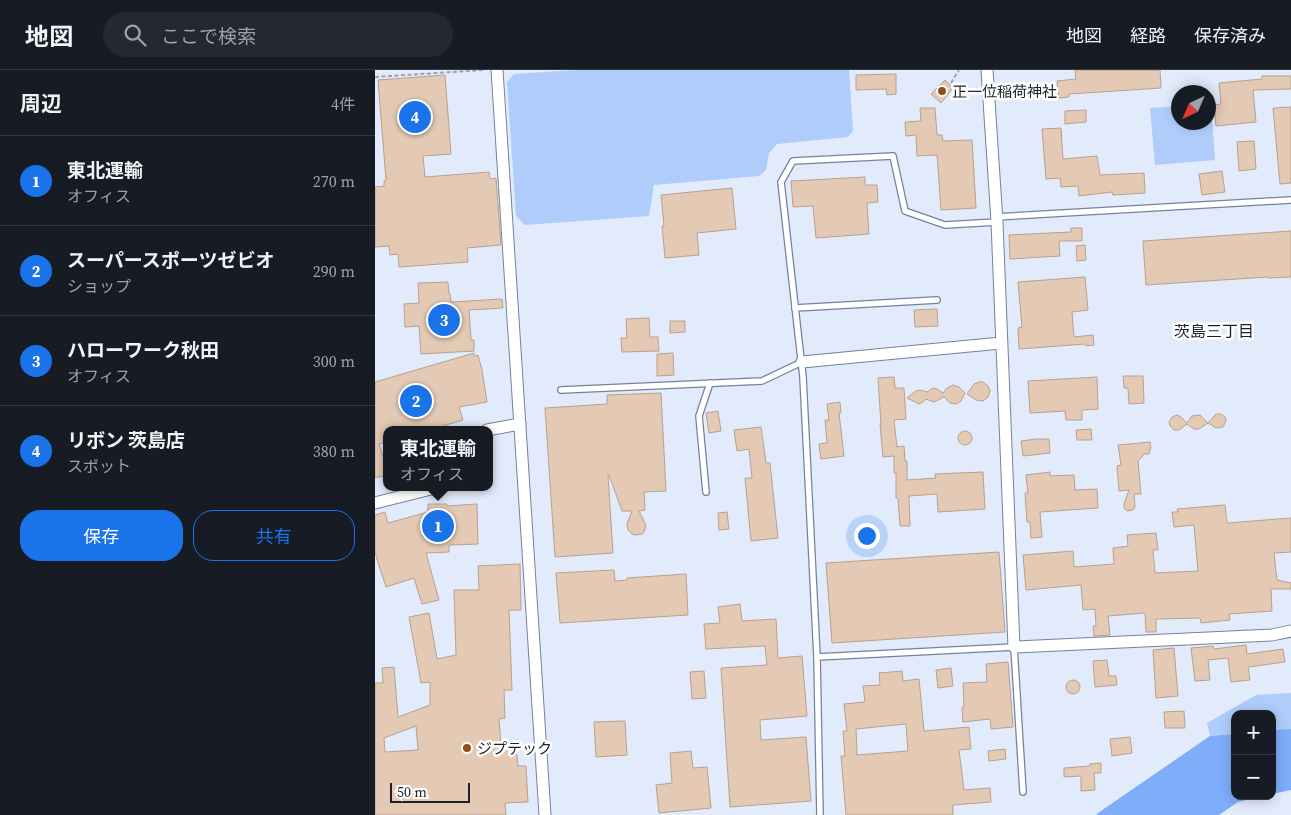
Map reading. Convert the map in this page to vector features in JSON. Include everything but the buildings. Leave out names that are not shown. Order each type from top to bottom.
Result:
[{"type":"street","points":[[497,70],[545,815]]},
{"type":"street","points":[[987,70],[996,220],[1014,647],[1272,635],[1291,631]]},
{"type":"street","points":[[801,362],[1001,343]]},
{"type":"street","points":[[493,429],[520,424]]},
{"type":"street","points":[[375,503],[423,491]]},
{"type":"lane","points":[[821,815],[817,657],[801,362],[781,182],[793,161],[893,156],[905,211],[945,225],[1291,200]]},
{"type":"lane","points":[[795,308],[937,300]]},
{"type":"lane","points":[[561,390],[762,381],[801,362]]},
{"type":"lane","points":[[706,492],[699,416],[710,383]]},
{"type":"lane","points":[[817,657],[1014,647],[1023,792]]},
{"type":"path","points":[[375,77],[483,70]]},
{"type":"path","points":[[951,83],[959,70]]},
{"type":"shaded area","points":[[575,70],[849,70],[853,131],[848,137],[777,144],[769,153],[766,170],[759,176],[654,185],[649,216],[525,225],[516,216],[507,82],[514,74]]},
{"type":"shaded area","points":[[1171,106],[1171,130],[1213,130],[1215,160],[1155,165],[1150,108]]},
{"type":"shaded area","points":[[1291,693],[1291,729],[1276,730],[1276,710],[1231,710],[1231,734],[1210,736],[1207,723],[1256,695]]},
{"type":"shaded area","points":[[1291,729],[1291,790],[1276,793],[1276,755],[1276,730]]},
{"type":"shaded area","points":[[1231,734],[1231,800],[1246,800],[1238,802],[1219,815],[1096,815],[1098,813],[1210,736]]},
{"type":"place","name":"正一位稲荷神社","points":[[942,91]]},
{"type":"place","name":"リボン 茨島店","points":[[415,117]]},
{"type":"place","name":"ハローワーク秋田","points":[[444,320]]},
{"type":"place","name":"スーパースポーツゼビオ","points":[[416,401]]},
{"type":"place","name":"東北運輸","points":[[438,526]]},
{"type":"place","name":"ジプテック","points":[[467,748]]},
{"type":"district","name":"茨島三丁目","points":[[1214,331]]}]
